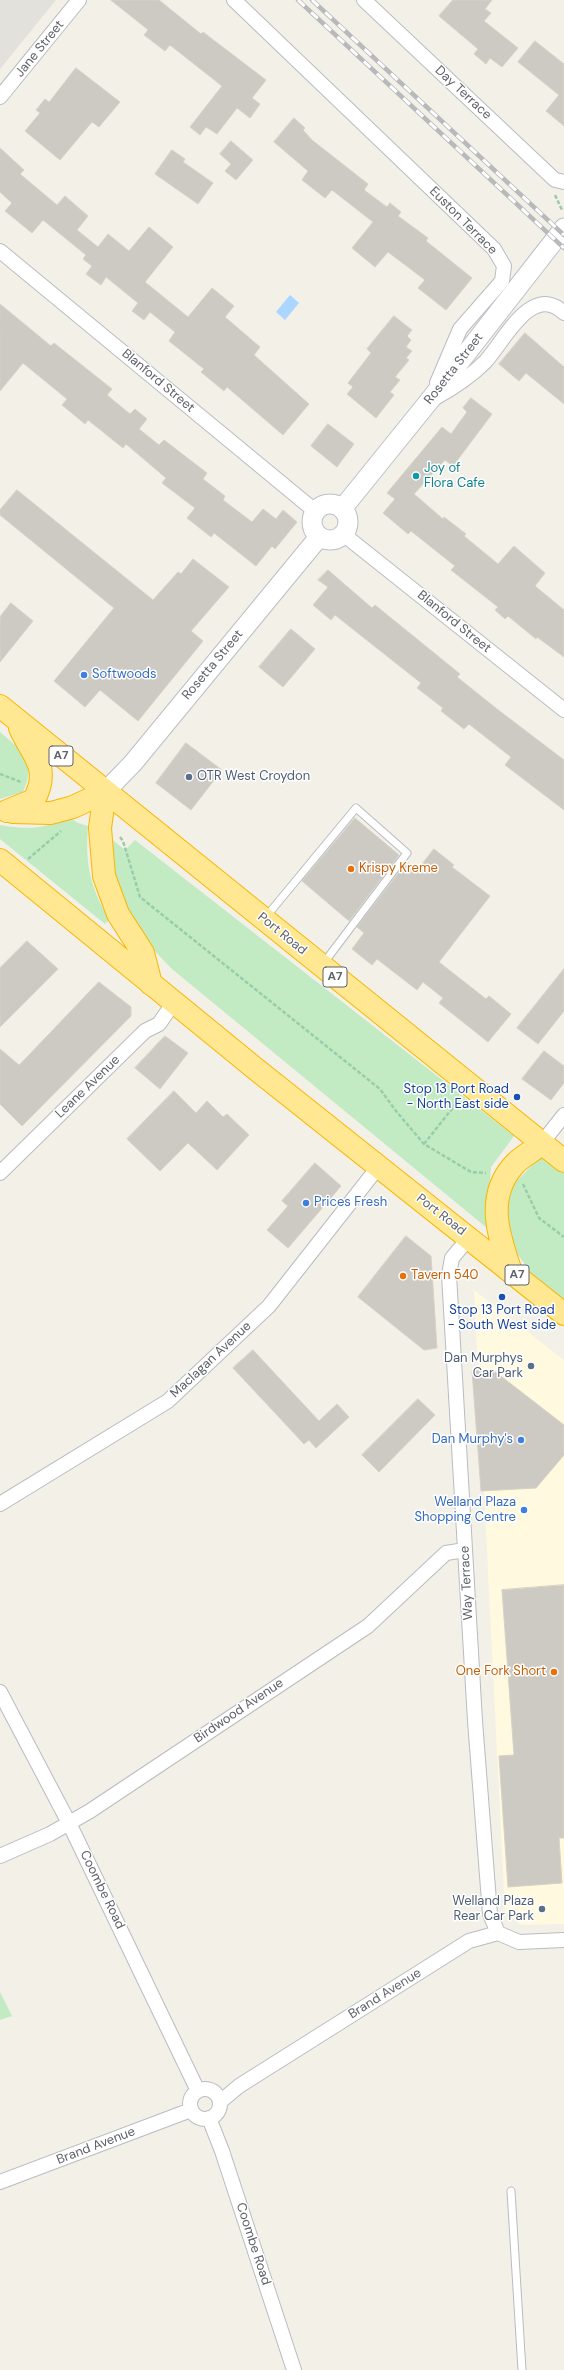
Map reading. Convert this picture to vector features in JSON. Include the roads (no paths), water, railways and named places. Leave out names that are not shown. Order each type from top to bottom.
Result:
[{"type":"highway","name":"Port Road","points":[[0,706],[564,1161]]},
{"type":"highway","points":[[3,811],[34,800],[41,787],[40,761],[26,740],[17,719]]},
{"type":"highway","points":[[3,811],[51,813],[73,807],[105,792]]},
{"type":"highway","points":[[105,792],[100,828],[104,876],[118,914],[143,953],[151,984]]},
{"type":"highway","name":"Port Road","points":[[0,860],[151,984],[469,1238],[510,1269],[564,1314]]},
{"type":"highway","points":[[510,1269],[497,1227],[499,1191],[512,1167],[542,1143]]},
{"type":"street","name":"Jane Street","points":[[0,97],[79,0]]},
{"type":"street","name":"Euston Terrace","points":[[234,0],[494,249],[504,266],[500,282],[460,329],[430,400]]},
{"type":"street","name":"Day Terrace","points":[[364,0],[560,181]]},
{"type":"street","name":"Rosetta Street","points":[[342,509],[430,400],[564,228]]},
{"type":"street","name":"Blanford Street","points":[[0,251],[315,511]]},
{"type":"street","points":[[430,400],[460,384],[485,362],[525,311],[542,304],[559,308],[564,313]]},
{"type":"street","points":[[327,504],[333,504],[342,509],[348,522],[344,534],[333,540],[319,537],[313,530],[311,524],[315,511],[327,504]]},
{"type":"street","name":"Blanford Street","points":[[344,534],[564,710]]},
{"type":"street","name":"Rosetta Street","points":[[105,792],[133,763],[319,537]]},
{"type":"street","name":"Leane Avenue","points":[[0,1173],[145,1031],[159,1024],[174,1002]]},
{"type":"street","points":[[542,1143],[564,1115]]},
{"type":"street","name":"Maclagan Avenue","points":[[0,1504],[168,1401],[269,1306],[379,1166]]},
{"type":"street","name":"Way Terrace","points":[[469,1238],[452,1258],[449,1275],[490,1914],[498,1934]]},
{"type":"street","name":"Birdwood Avenue","points":[[0,1856],[69,1823],[90,1811],[368,1626],[446,1553],[466,1550]]},
{"type":"street","name":"Coombe Road","points":[[0,1692],[69,1823],[198,2090]]},
{"type":"street","points":[[498,1934],[519,1942],[564,1940]]},
{"type":"street","name":"Brand Avenue","points":[[220,2102],[239,2086],[469,1941],[498,1934]]},
{"type":"street","points":[[198,2090],[212,2090],[216,2093],[220,2102],[218,2112],[209,2118],[199,2118],[191,2110],[190,2100],[198,2090]]},
{"type":"street","name":"Brand Avenue","points":[[0,2182],[191,2110]]},
{"type":"street","name":"Coombe Road","points":[[209,2118],[222,2151],[294,2370]]},
{"type":"lane","points":[[264,919],[356,808],[407,852],[321,966]]},
{"type":"lane","points":[[510,2191],[522,2370]]},
{"type":"water","points":[[290,295],[299,303],[285,320],[276,312]]},
{"type":"railway","points":[[298,0],[564,248]]},
{"type":"railway","points":[[312,0],[564,235]]},
{"type":"place","name":"Joy of Flora Cafe","points":[[416,476]]},
{"type":"place","name":"Softwoods","points":[[84,675]]},
{"type":"place","name":"OTR West Croydon","points":[[189,777]]},
{"type":"place","name":"Krispy Kreme","points":[[351,869]]},
{"type":"place","name":"Stop 13 Port Road - North East side","points":[[517,1097]]},
{"type":"place","name":"Prices Fresh","points":[[306,1203]]},
{"type":"place","name":"Tavern 540","points":[[403,1276]]},
{"type":"place","name":"Stop 13 Port Road - South West side","points":[[502,1297]]},
{"type":"place","name":"Dan Murphys Car Park","points":[[531,1366]]},
{"type":"place","name":"Dan Murphy's","points":[[521,1440]]},
{"type":"place","name":"Welland Plaza Shopping Centre","points":[[524,1510]]},
{"type":"place","name":"One Fork Short","points":[[554,1672]]},
{"type":"place","name":"Welland Plaza Rear Car Park","points":[[542,1909]]}]
